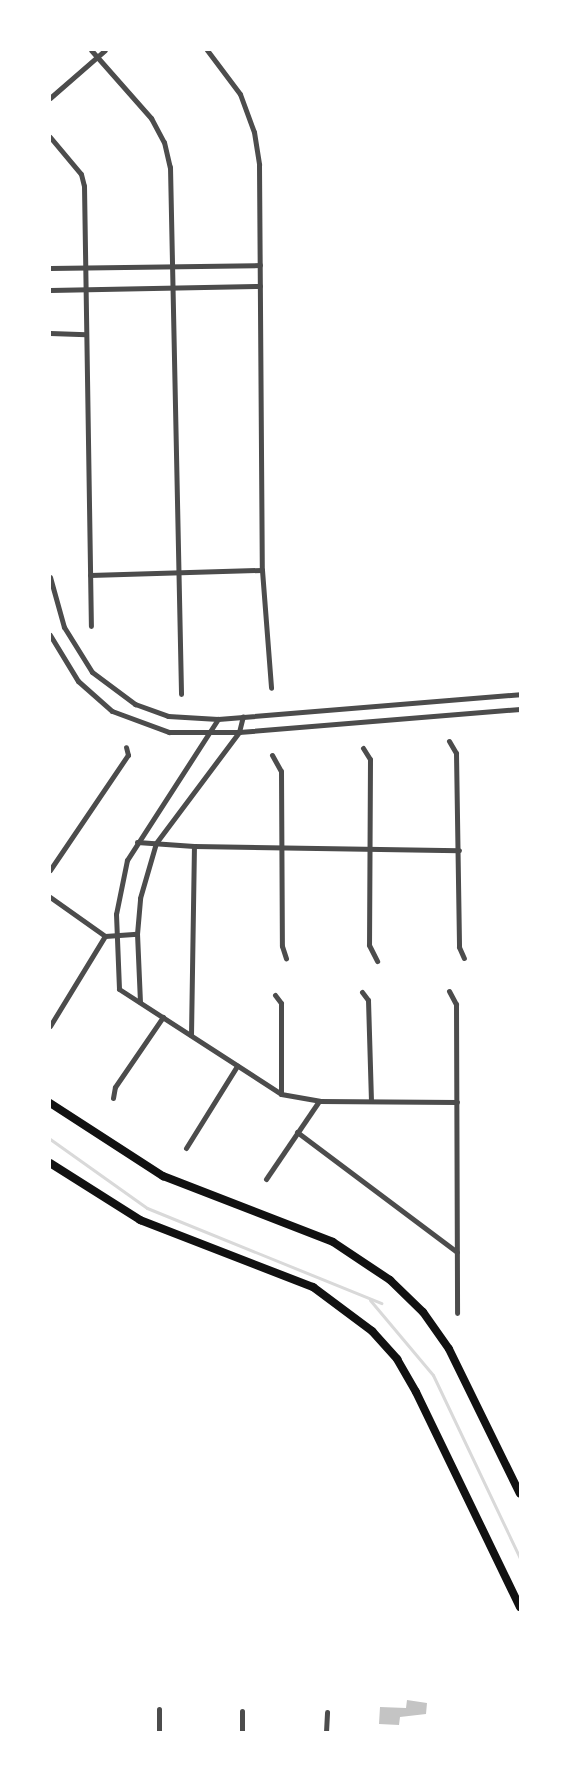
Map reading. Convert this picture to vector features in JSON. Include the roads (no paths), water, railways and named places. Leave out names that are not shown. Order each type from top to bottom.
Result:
[{"type":"main road","points":[[50,1103],[163,1176],[333,1242],[390,1280],[423,1312],[449,1350],[520,1494]]},
{"type":"main road","points":[[50,1163],[149,1224],[313,1287],[372,1331],[397,1359],[416,1392],[520,1608]]},
{"type":"street","points":[[91,50],[151,118],[164,142],[170,167],[181,694]]},
{"type":"street","points":[[50,98],[105,50]]},
{"type":"street","points":[[207,50],[240,94],[254,132],[259,165],[262,570],[271,688]]},
{"type":"street","points":[[50,137],[81,174],[86,288],[91,626]]},
{"type":"street","points":[[50,268],[260,265]]},
{"type":"street","points":[[50,290],[260,286]]},
{"type":"street","points":[[50,333],[86,334]]},
{"type":"street","points":[[90,574],[262,570]]},
{"type":"street","points":[[50,577],[64,627],[76,652],[106,684],[135,704],[168,716],[218,719],[520,694]]},
{"type":"street","points":[[50,635],[78,681],[112,711],[169,732],[239,732],[520,709]]},
{"type":"street","points":[[140,1002],[137,934],[142,889],[156,843],[239,732],[243,716]]},
{"type":"street","points":[[218,719],[137,842],[121,880],[117,935],[119,989],[127,998],[140,1002],[281,1094],[319,1101],[457,1102]]},
{"type":"street","points":[[449,741],[456,753],[459,947],[464,958]]},
{"type":"street","points":[[50,870],[128,755],[126,747]]},
{"type":"street","points":[[363,748],[370,759],[369,945],[377,961]]},
{"type":"street","points":[[273,755],[281,771],[282,946],[286,958]]},
{"type":"street","points":[[137,842],[194,846],[459,850]]},
{"type":"street","points":[[191,1035],[194,846]]},
{"type":"street","points":[[50,897],[105,936],[137,934]]},
{"type":"street","points":[[50,1026],[105,936]]},
{"type":"street","points":[[449,991],[456,1004],[457,1313]]},
{"type":"street","points":[[362,992],[368,1000],[371,1101]]},
{"type":"street","points":[[275,995],[281,1004],[281,1094]]},
{"type":"street","points":[[113,1098],[114,1087],[163,1017]]},
{"type":"street","points":[[186,1148],[237,1066]]},
{"type":"street","points":[[266,1179],[319,1101]]},
{"type":"street","points":[[297,1132],[457,1252]]},
{"type":"street","points":[[159,1709],[159,1732]]},
{"type":"street","points":[[242,1711],[242,1732]]},
{"type":"street","points":[[326,1732],[327,1712]]},
{"type":"waterway","points":[[50,1139],[147,1208],[381,1303]]},
{"type":"waterway","points":[[370,1300],[433,1375],[520,1558]]}]
